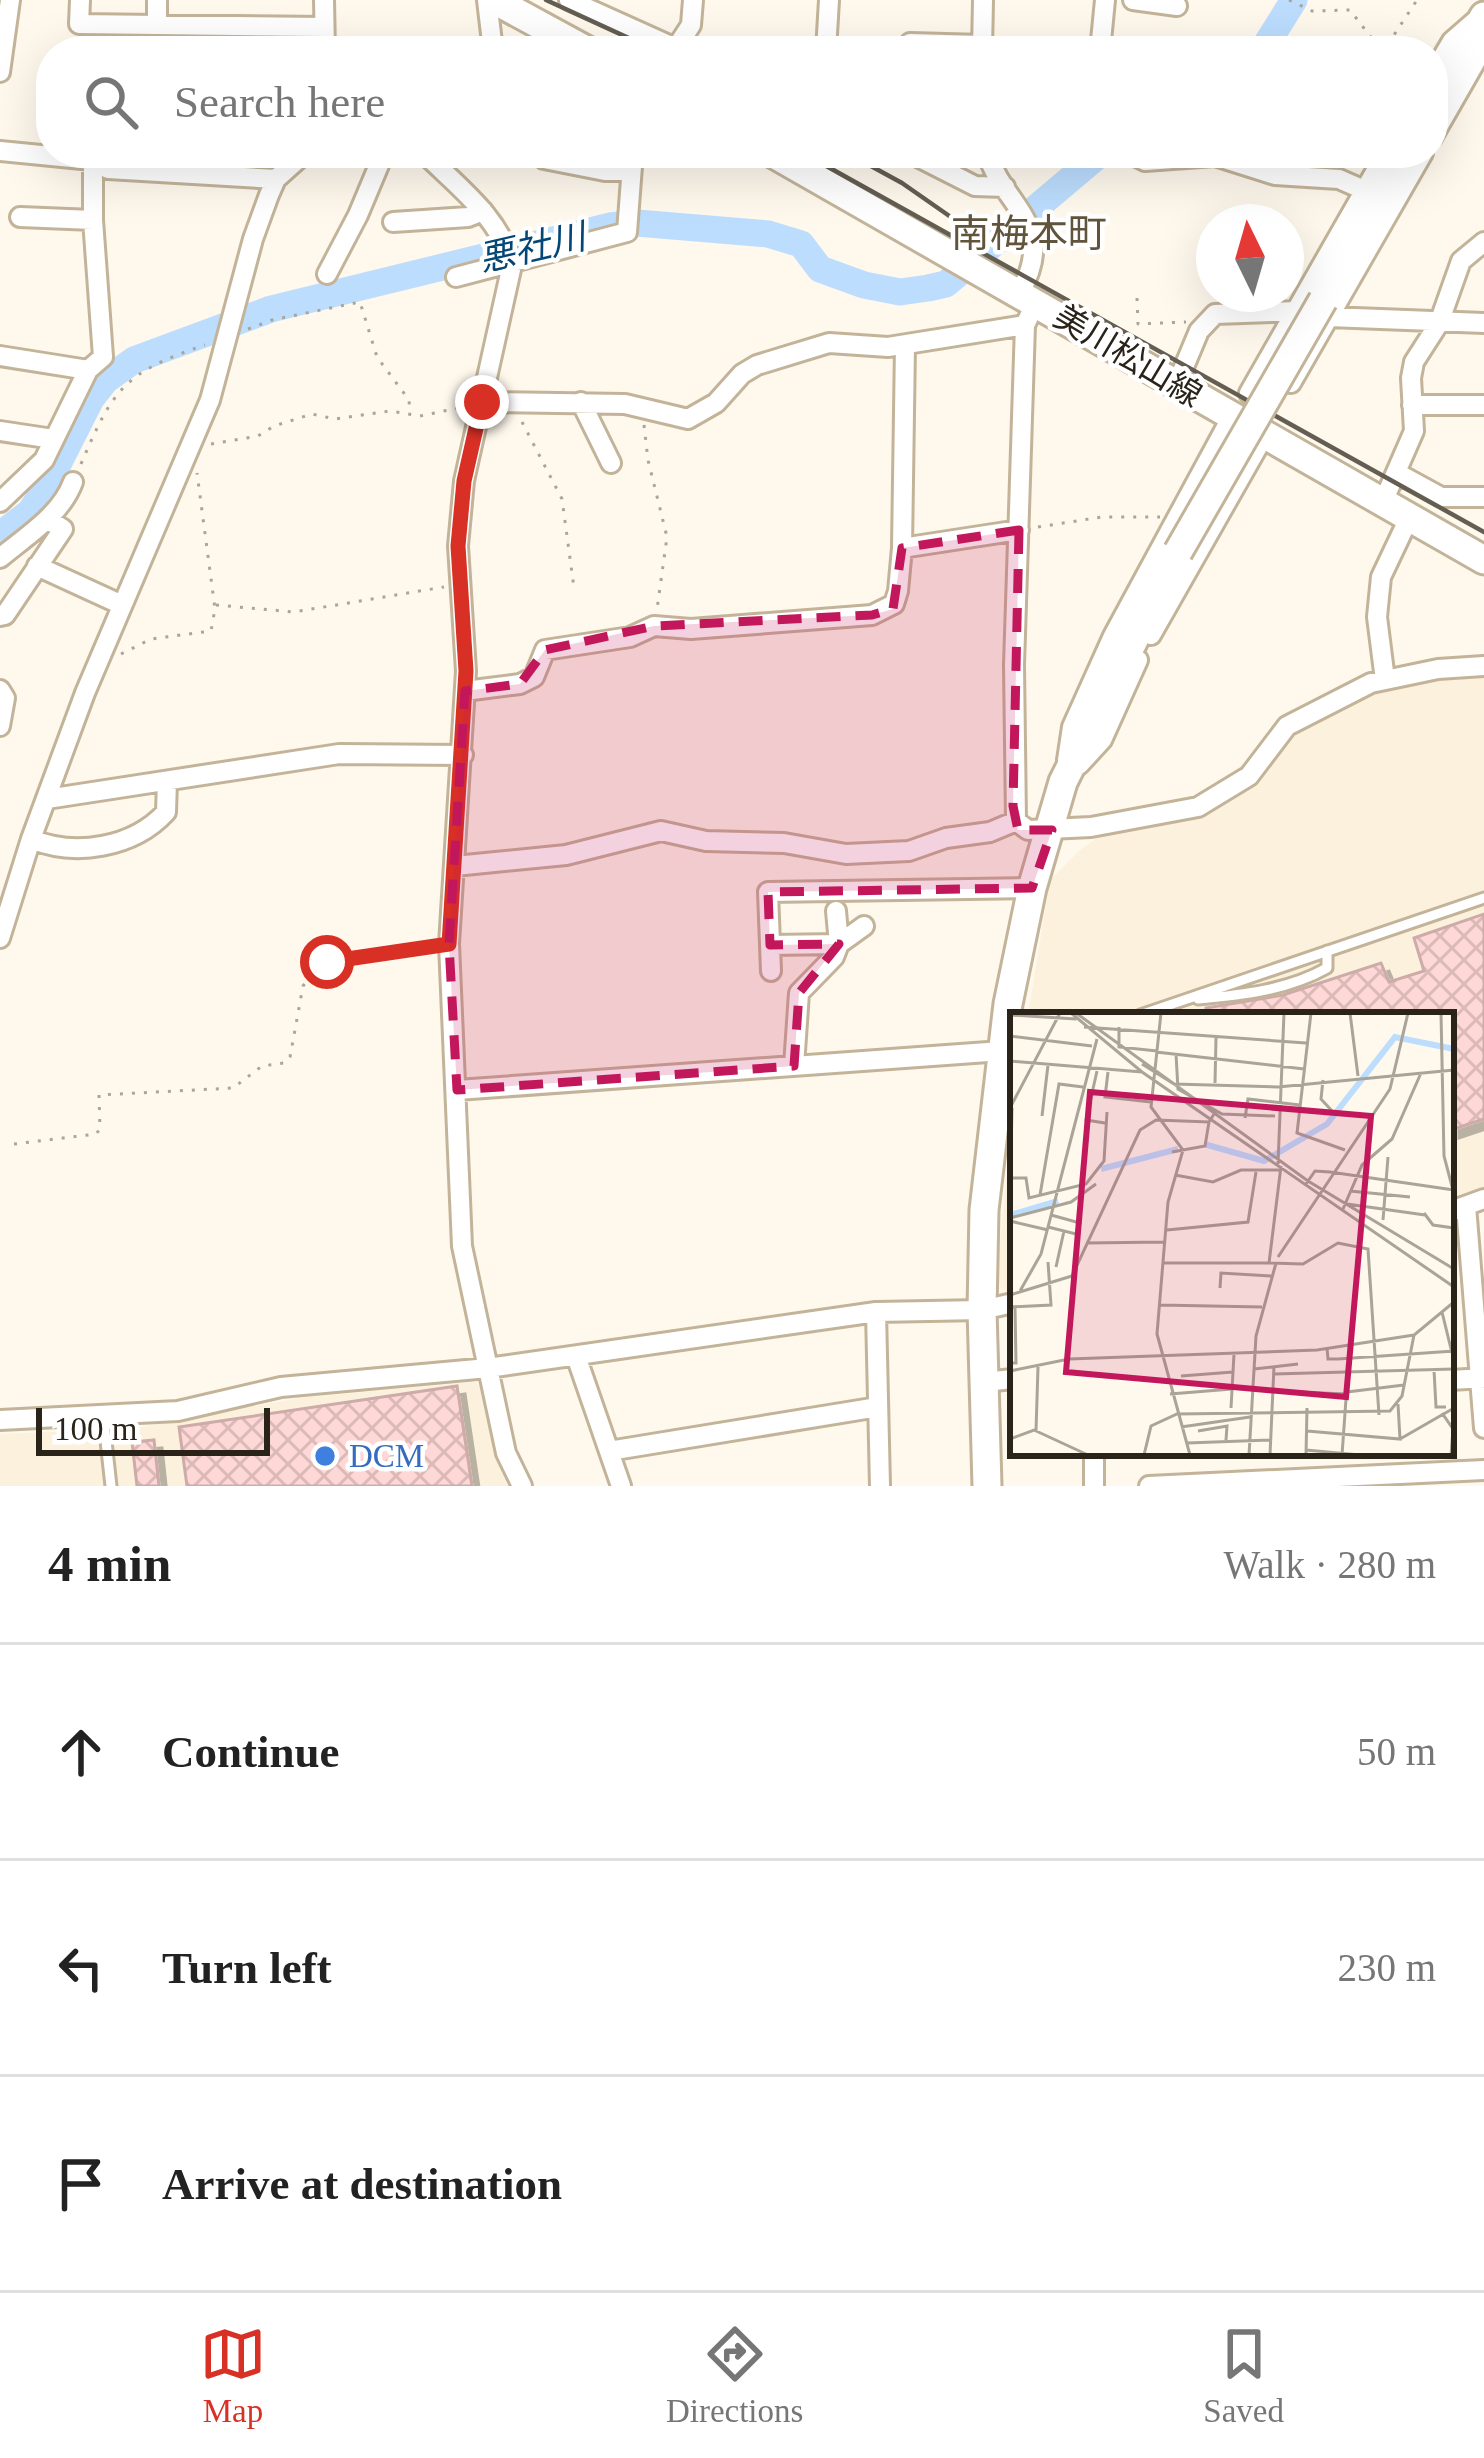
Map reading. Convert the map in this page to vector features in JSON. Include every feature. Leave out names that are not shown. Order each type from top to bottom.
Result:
[{"type":"street","points":[[0,72],[10,0]]},
{"type":"street","points":[[80,0],[80,24],[324,28]]},
{"type":"street","points":[[157,0],[157,25]]},
{"type":"street","points":[[324,0],[324,36]]},
{"type":"street","points":[[492,36],[491,0],[559,36]]},
{"type":"street","points":[[683,36],[691,25],[693,0]]},
{"type":"street","points":[[827,36],[829,0]]},
{"type":"street","points":[[982,0],[982,36]]},
{"type":"street","points":[[1102,36],[1106,0]]},
{"type":"street","points":[[1133,0],[1177,6]]},
{"type":"street","points":[[575,1],[647,36]]},
{"type":"street","points":[[1448,48],[1484,15]]},
{"type":"street","points":[[1448,79],[1484,15]]},
{"type":"street","points":[[1448,110],[1480,54],[1484,30]]},
{"type":"street","points":[[0,151],[36,155]]},
{"type":"street","points":[[0,501],[33,474],[88,370],[103,357],[93,220],[97,168]]},
{"type":"street","points":[[167,168],[276,179]]},
{"type":"street","points":[[0,938],[31,838],[95,668],[192,448],[230,335],[253,239],[276,179],[288,168]]},
{"type":"street","points":[[327,274],[377,168]]},
{"type":"street","points":[[439,168],[483,212],[509,255],[464,481],[458,546],[465,691],[449,944],[462,1246],[506,1453],[522,1486]]},
{"type":"street","points":[[456,278],[509,255],[627,222],[632,168]]},
{"type":"street","name":"美川松山線","points":[[797,168],[1027,306],[1484,560]]},
{"type":"street","points":[[940,168],[975,186],[1005,187]]},
{"type":"street","points":[[995,168],[1031,232],[1033,261],[1018,530],[1016,821]]},
{"type":"street","points":[[1253,168],[1275,175],[1339,179],[1364,190]]},
{"type":"street","points":[[1304,295],[1377,168]]},
{"type":"street","points":[[1277,406],[1398,168]]},
{"type":"street","points":[[1063,782],[1178,552],[1414,168]]},
{"type":"street","points":[[393,222],[483,212]]},
{"type":"street","points":[[20,217],[93,220]]},
{"type":"street","points":[[1383,502],[1414,431],[1414,362],[1438,323],[1461,261],[1484,242]]},
{"type":"street","points":[[482,402],[625,404],[688,419],[716,403],[757,365],[829,344],[905,345],[1027,306]]},
{"type":"street","points":[[1304,310],[1484,323]]},
{"type":"street","points":[[1176,386],[1206,322],[1216,314],[1269,312]]},
{"type":"street","points":[[1249,392],[1294,312]]},
{"type":"street","points":[[465,691],[520,684],[534,677],[545,650],[630,637],[654,626],[691,629],[886,611],[898,591],[902,548],[905,345]]},
{"type":"street","points":[[1270,355],[1275,371],[1286,375],[1298,370]]},
{"type":"street","points":[[0,356],[88,370]]},
{"type":"street","points":[[581,403],[611,463]]},
{"type":"street","points":[[1412,405],[1484,405]]},
{"type":"street","points":[[1014,1012],[1032,888],[1052,830],[1072,727],[1113,636],[1232,418]]},
{"type":"street","points":[[0,431],[53,439]]},
{"type":"street","points":[[1063,782],[1102,740],[1144,648],[1264,436]]},
{"type":"street","points":[[1397,473],[1441,497],[1484,496]]},
{"type":"street","points":[[0,558],[47,519],[67,497],[73,482]]},
{"type":"street","points":[[1385,680],[1377,616],[1381,577],[1409,518]]},
{"type":"street","points":[[0,616],[63,529],[47,519]]},
{"type":"street","points":[[902,548],[1018,530]]},
{"type":"street","points":[[37,566],[122,604]]},
{"type":"street","points":[[1016,821],[1028,830],[1052,830],[1146,820],[1198,808],[1249,776],[1287,726],[1371,683],[1438,669],[1484,666]]},
{"type":"street","points":[[0,690],[5,698],[0,726]]},
{"type":"street","points":[[47,799],[339,754],[463,755]]},
{"type":"street","points":[[31,838],[54,848],[90,849],[151,829],[166,812],[167,781]]},
{"type":"street","points":[[455,866],[566,855],[661,831],[706,842],[784,843],[846,854],[909,851],[1016,821]]},
{"type":"street","points":[[771,970],[768,892],[1032,888]]},
{"type":"street","points":[[794,1066],[799,993],[834,957],[836,911]]},
{"type":"street","points":[[770,945],[838,944],[864,926]]},
{"type":"street","points":[[458,1090],[1008,1051],[984,1210],[987,1486]]},
{"type":"street","points":[[1467,1205],[1480,1288],[1484,1428]]},
{"type":"street","points":[[0,1420],[178,1411],[281,1388],[488,1368],[876,1312],[982,1310],[1010,1304]]},
{"type":"street","points":[[876,1312],[880,1486]]},
{"type":"street","points":[[576,1356],[621,1486]]},
{"type":"street","points":[[984,1382],[1010,1379]]},
{"type":"street","points":[[609,1450],[878,1407]]},
{"type":"street","points":[[1150,1486],[1484,1470]]},
{"type":"lane","points":[[1148,1012],[1484,898]]},
{"type":"lane","points":[[1183,1000],[1271,989],[1309,978],[1327,968],[1327,951]]},
{"type":"lane","points":[[103,1414],[111,1486]]},
{"type":"path","points":[[1289,0],[1298,8],[1350,10],[1370,36]]},
{"type":"path","points":[[1390,36],[1417,0]]},
{"type":"path","points":[[1137,298],[1138,324],[1206,322]]},
{"type":"path","points":[[73,482],[115,393],[170,358],[272,320],[360,302],[376,357],[409,400],[410,413]]},
{"type":"path","points":[[95,668],[151,639],[211,631],[214,605],[192,448],[258,436],[302,416],[335,419],[390,411],[438,414],[482,402]]},
{"type":"path","points":[[513,404],[562,499],[574,588]]},
{"type":"path","points":[[645,411],[648,460],[667,537],[654,626]]},
{"type":"path","points":[[1018,530],[1102,517],[1158,517],[1183,507]]},
{"type":"path","points":[[214,605],[294,612],[461,584]]},
{"type":"path","points":[[14,1144],[96,1134],[100,1129],[99,1095],[233,1088],[262,1066],[284,1063],[290,1057],[302,986],[319,965],[449,944]]},
{"type":"highlighted area","points":[[1019,530],[1013,806],[1018,830],[1052,830],[1032,888],[768,892],[770,945],[839,944],[799,993],[794,1066],[457,1090],[449,944],[465,691],[520,684],[545,650],[654,626],[872,615],[893,609],[902,548]]},
{"type":"shaded area","points":[[1484,673],[1484,1189],[1454,1199],[1454,1012],[1028,1012],[1050,880],[1080,850],[1101,835],[1208,814],[1233,800],[1292,737],[1350,703],[1390,687]]},
{"type":"shaded area","points":[[1010,1146],[1010,1291],[1001,1289],[996,1279]]},
{"type":"shaded area","points":[[474,1382],[484,1388],[500,1469],[508,1486],[0,1486],[0,1434],[131,1429],[300,1398]]},
{"type":"building","points":[[1484,914],[1484,1119],[1454,1129],[1454,1012],[1206,1012],[1206,1008],[1283,995],[1381,963],[1389,982],[1424,971],[1414,938]]},
{"type":"building","name":"DCM","points":[[457,1386],[472,1486],[187,1486],[179,1427]]},
{"type":"building","points":[[154,1440],[159,1486],[137,1486],[132,1442]]},
{"type":"waterway","name":"悪社川","points":[[1271,36],[1294,0]]},
{"type":"waterway","name":"悪社川","points":[[0,535],[30,512],[106,380],[134,360],[271,309],[637,223],[768,234],[801,244],[820,269],[864,285],[900,292],[928,288],[946,284],[1083,168]]},
{"type":"railway","points":[[546,0],[624,36]]},
{"type":"railway","points":[[830,168],[1484,532]]},
{"type":"railway","points":[[874,168],[968,229]]},
{"type":"place","name":"DCM","points":[[325,1456]]},
{"type":"district","name":"南梅本町","points":[[1029,233]]},
{"type":"route","points":[[327,962],[449,944],[466,671],[458,546],[464,481],[482,402]]}]
